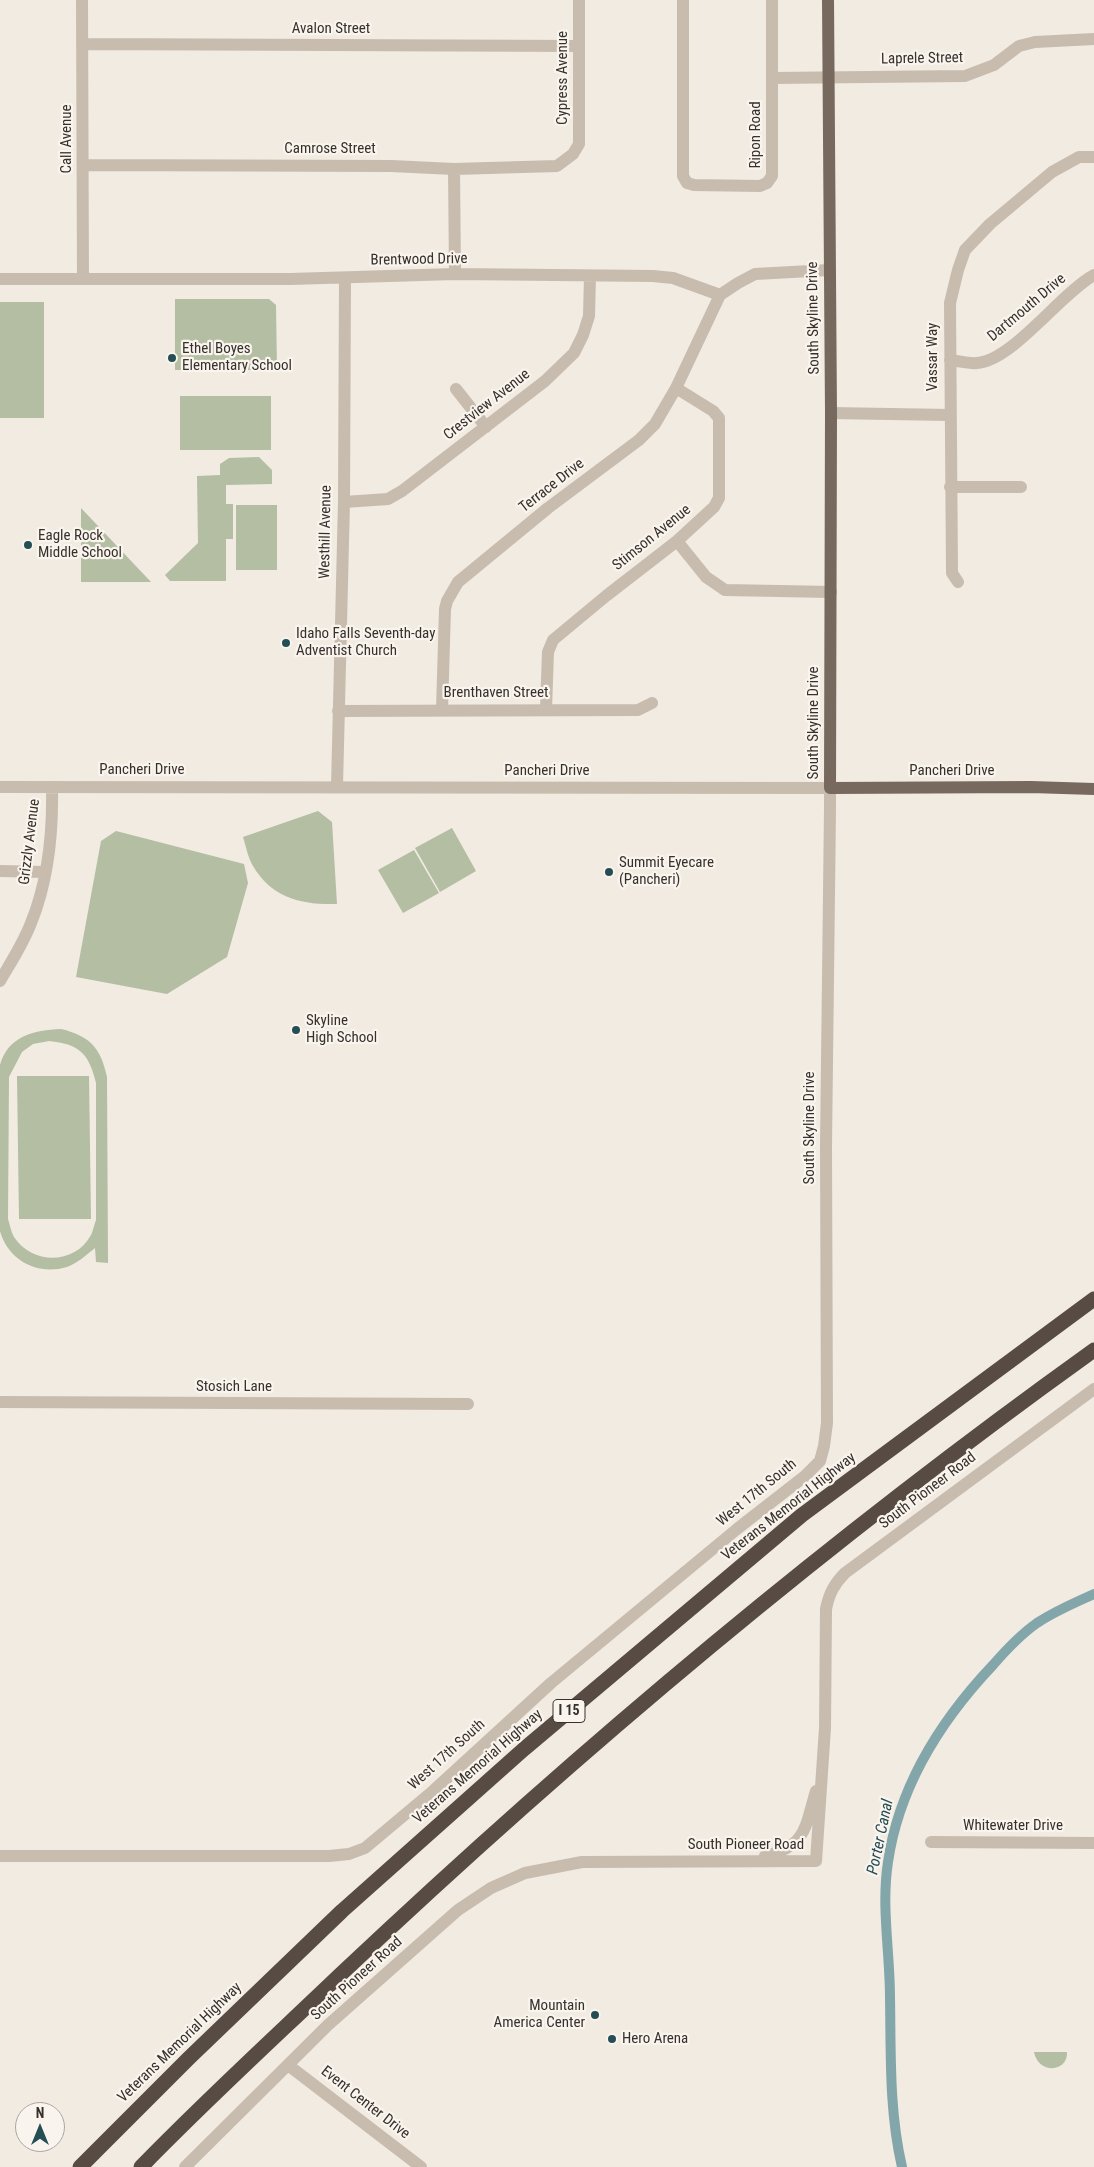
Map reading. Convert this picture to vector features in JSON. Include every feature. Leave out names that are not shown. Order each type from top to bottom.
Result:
[{"type":"highway","name":"Veterans Memorial Highway","points":[[80,2167],[189,2058],[342,1911],[524,1749],[802,1516],[1094,1299]]},
{"type":"highway","name":"I 15","points":[[141,2167],[183,2124],[426,1893],[586,1750],[812,1562],[1008,1412],[1094,1350]]},
{"type":"main road","name":"South Skyline Drive","points":[[828,0],[831,413],[830,788]]},
{"type":"main road","name":"Pancheri Drive","points":[[830,788],[1094,788]]},
{"type":"street","name":"Call Avenue","points":[[82,0],[83,279]]},
{"type":"street","name":"Cypress Avenue","points":[[573,155],[579,144],[579,0]]},
{"type":"street","name":"Ripon Road","points":[[683,0],[683,176],[687,183],[703,186],[760,186],[767,183],[772,176],[772,0]]},
{"type":"street","name":"Laprele Street","points":[[772,78],[966,76],[994,65],[1019,46],[1034,42],[1094,40]]},
{"type":"street","name":"Avalon Street","points":[[82,44],[579,46]]},
{"type":"street","name":"Camrose Street","points":[[83,165],[454,168],[557,166],[573,155]]},
{"type":"street","name":"Vassar Way","points":[[958,582],[952,573],[949,415],[950,303],[958,270],[965,250],[990,224],[1052,172],[1078,157],[1094,157]]},
{"type":"street","points":[[454,168],[455,274]]},
{"type":"street","points":[[720,295],[738,282],[755,274],[829,270]]},
{"type":"street","name":"Brentwood Drive","points":[[0,279],[345,278],[455,274],[653,276],[673,278],[720,295]]},
{"type":"street","name":"Dartmouth Drive","points":[[950,360],[976,363],[986,362],[1006,352],[1066,296],[1094,275]]},
{"type":"street","name":"Crestview Avenue","points":[[344,502],[388,499],[402,491],[545,381],[574,353],[583,336],[589,316],[590,276]]},
{"type":"street","name":"Westhill Avenue","points":[[337,786],[344,502],[345,278]]},
{"type":"street","name":"Terrace Drive","points":[[442,710],[445,609],[447,601],[458,582],[548,508],[639,440],[655,424],[676,388],[720,295]]},
{"type":"street","name":"Stimson Avenue","points":[[546,709],[548,652],[554,640],[606,596],[678,541],[714,507],[719,498],[719,418],[713,411],[676,388]]},
{"type":"street","points":[[456,389],[486,427]]},
{"type":"street","points":[[831,413],[949,415]]},
{"type":"street","points":[[950,487],[1021,487]]},
{"type":"street","points":[[678,541],[706,577],[724,590],[831,592]]},
{"type":"street","name":"Brenthaven Street","points":[[338,711],[638,710],[652,703]]},
{"type":"street","name":"Pancheri Drive","points":[[0,787],[830,788]]},
{"type":"street","name":"Grizzly Avenue","points":[[0,981],[31,923],[46,872],[53,808],[52,787]]},
{"type":"street","name":"South Skyline Drive","points":[[824,1446],[826,1423],[826,1147],[830,788]]},
{"type":"street","points":[[0,871],[46,872]]},
{"type":"street","name":"South Pioneer Road","points":[[185,2167],[328,2026],[458,1910],[491,1888],[525,1874],[582,1862],[816,1860],[826,1728],[826,1609],[828,1595],[836,1582],[1094,1388]]},
{"type":"street","name":"Stosich Lane","points":[[0,1402],[468,1404]]},
{"type":"street","name":"West 17th South","points":[[0,1856],[329,1856],[349,1854],[364,1848],[433,1792],[551,1683],[805,1476],[820,1461],[824,1446]]},
{"type":"street","points":[[744,1861],[776,1853],[795,1844],[801,1837],[823,1769]]},
{"type":"street","name":"Whitewater Drive","points":[[931,1842],[1094,1843]]},
{"type":"street","name":"Event Center Drive","points":[[288,2064],[421,2167]]},
{"type":"green space","points":[[175,299],[269,299],[276,305],[277,370],[175,370]]},
{"type":"green space","points":[[0,302],[44,302],[44,418],[0,418]]},
{"type":"green space","points":[[180,396],[271,396],[271,450],[180,450]]},
{"type":"green space","points":[[259,457],[272,470],[272,484],[226,485],[226,504],[233,504],[233,539],[226,539],[226,581],[170,581],[165,575],[198,543],[197,476],[220,475],[220,464],[229,458]]},
{"type":"green space","points":[[236,505],[277,505],[277,570],[236,570]]},
{"type":"green space","points":[[81,508],[151,582],[81,582]]},
{"type":"green space","points":[[318,811],[332,822],[337,904],[300,901],[269,886],[253,866],[243,837]]},
{"type":"green space","points":[[452,828],[476,871],[440,892],[415,848]]},
{"type":"green space","points":[[116,831],[244,864],[248,883],[227,957],[167,994],[76,977],[101,841]]},
{"type":"green space","points":[[414,850],[439,893],[403,913],[378,870]]},
{"type":"green space","points":[[61,1029],[80,1035],[93,1045],[101,1058],[107,1077],[108,1263],[96,1262],[95,1248],[67,1267],[45,1269],[35,1267],[17,1258],[4,1241],[0,1231],[0,1065],[9,1047],[23,1036],[41,1031]],"holes":[[[49,1041],[59,1042],[75,1048],[86,1057],[96,1083],[96,1220],[91,1235],[84,1245],[75,1252],[53,1258],[31,1253],[22,1246],[14,1237],[8,1219],[9,1077],[22,1052],[33,1044]]]},
{"type":"green space","points":[[17,1076],[89,1076],[91,1219],[19,1219]]},
{"type":"green space","points":[[1034,2052],[1067,2052],[1063,2064],[1052,2068],[1041,2064]]},
{"type":"waterway","name":"Porter Canal","points":[[902,2167],[893,2104],[890,1981],[885,1896],[888,1862],[902,1807],[912,1781],[925,1756],[956,1708],[974,1686],[1003,1654],[1037,1623],[1094,1594]]},
{"type":"place","name":"Ethel Boyes Elementary School","points":[[172,358]]},
{"type":"place","name":"Eagle Rock Middle School","points":[[28,545]]},
{"type":"place","name":"Idaho Falls Seventh-day Adventist Church","points":[[286,643]]},
{"type":"place","name":"Summit Eyecare (Pancheri)","points":[[609,872]]},
{"type":"place","name":"Skyline High School","points":[[296,1030]]},
{"type":"place","name":"Mountain America Center","points":[[595,2015]]},
{"type":"place","name":"Hero Arena","points":[[612,2039]]}]
